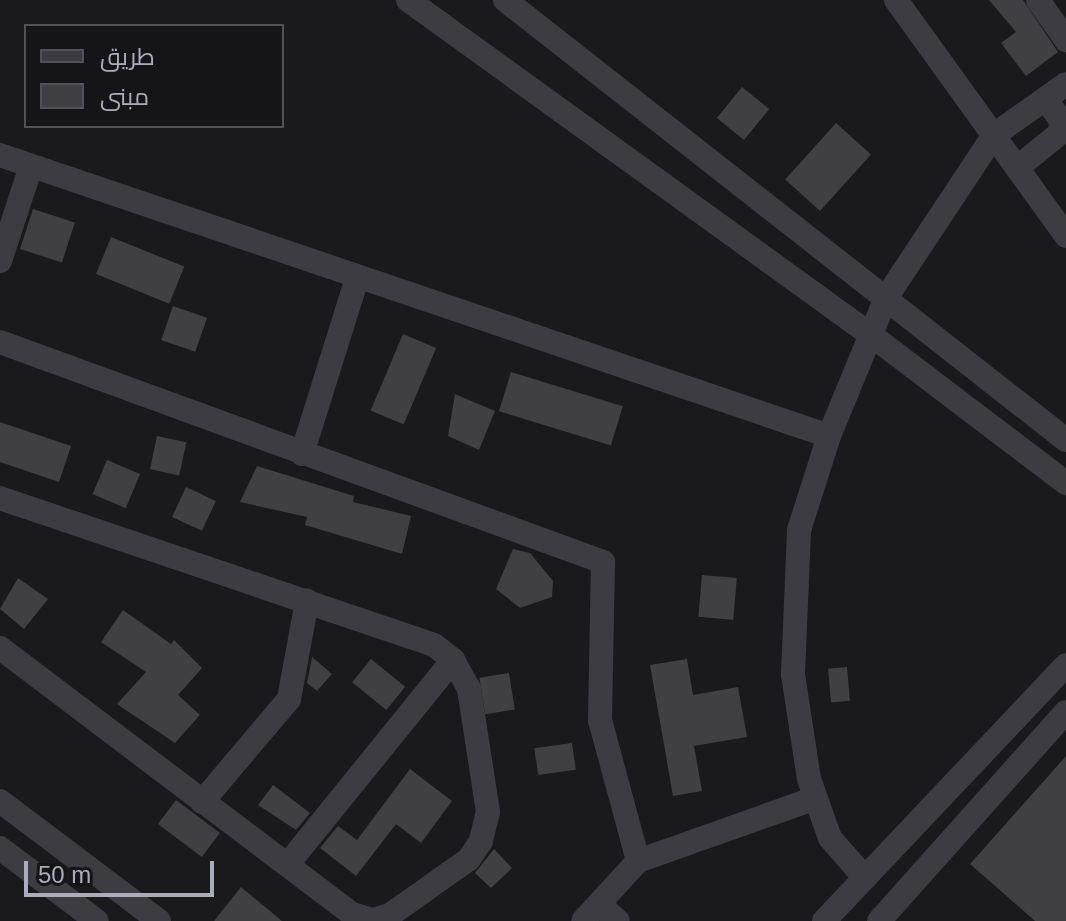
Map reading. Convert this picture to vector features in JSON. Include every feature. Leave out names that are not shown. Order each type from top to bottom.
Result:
[{"type":"street","points":[[408,0],[871,335],[1066,483]]},
{"type":"street","points":[[505,0],[1066,440]]},
{"type":"street","points":[[896,0],[1066,236]]},
{"type":"street","points":[[1038,0],[1066,40]]},
{"type":"street","points":[[865,878],[830,838],[813,799],[793,674],[799,530],[829,436],[886,298],[994,135],[1066,84]]},
{"type":"street","points":[[1017,168],[1064,129],[1045,99]]},
{"type":"street","points":[[0,155],[829,436]]},
{"type":"street","points":[[0,261],[31,166]]},
{"type":"street","points":[[302,454],[357,278]]},
{"type":"street","points":[[0,342],[603,562],[600,720],[638,861]]},
{"type":"street","points":[[0,498],[421,638],[453,660],[469,689],[488,812],[476,851],[390,915],[372,920],[352,914],[202,802],[5,662]]},
{"type":"street","points":[[202,802],[289,699],[307,601]]},
{"type":"street","points":[[287,865],[453,660]]},
{"type":"street","points":[[829,919],[1066,665]]},
{"type":"street","points":[[879,921],[1066,712]]},
{"type":"street","points":[[618,921],[591,912],[638,861],[813,799]]},
{"type":"street","points":[[0,801],[159,921]]},
{"type":"street","points":[[894,847],[924,873]]},
{"type":"street","points":[[0,848],[97,921]]},
{"type":"building","points":[[989,0],[1023,0],[1058,52],[1026,76],[1001,43],[1016,32]]},
{"type":"building","points":[[742,87],[769,109],[744,140],[717,118]]},
{"type":"building","points":[[836,123],[871,154],[820,211],[785,179]]},
{"type":"building","points":[[33,209],[75,223],[62,263],[20,249]]},
{"type":"building","points":[[111,237],[184,267],[169,304],[96,274]]},
{"type":"building","points":[[173,306],[207,318],[195,352],[161,340]]},
{"type":"building","points":[[403,334],[436,348],[404,424],[371,410]]},
{"type":"building","points":[[511,372],[623,406],[611,445],[499,411]]},
{"type":"building","points":[[455,394],[495,411],[479,450],[448,436]]},
{"type":"building","points":[[0,422],[71,446],[59,482],[0,462]]},
{"type":"building","points":[[157,436],[186,442],[179,475],[150,469]]},
{"type":"building","points":[[107,460],[140,474],[126,508],[93,494]]},
{"type":"building","points":[[257,466],[354,496],[353,502],[411,516],[402,554],[305,525],[307,517],[240,502]]},
{"type":"building","points":[[186,487],[216,501],[202,531],[172,517]]},
{"type":"building","points":[[513,549],[530,553],[553,581],[552,597],[520,608],[496,589]]},
{"type":"building","points":[[702,575],[737,578],[733,620],[698,617]]},
{"type":"building","points":[[18,578],[48,599],[24,629],[0,609]]},
{"type":"building","points":[[123,610],[171,644],[174,640],[202,668],[178,695],[200,715],[175,743],[117,704],[146,672],[101,642]]},
{"type":"building","points":[[312,657],[332,674],[317,691],[307,683]]},
{"type":"building","points":[[371,659],[405,687],[386,710],[352,682]]},
{"type":"building","points":[[687,659],[693,695],[738,687],[747,737],[694,746],[702,791],[673,796],[650,665]]},
{"type":"building","points":[[847,667],[850,701],[831,703],[828,669]]},
{"type":"building","points":[[509,673],[515,710],[485,714],[479,678]]},
{"type":"building","points":[[572,743],[576,770],[538,775],[534,748]]},
{"type":"building","points":[[1066,756],[1066,921],[1035,921],[970,864]]},
{"type":"building","points":[[410,769],[452,801],[421,843],[396,824],[356,876],[320,848],[338,826],[357,840]]},
{"type":"building","points":[[273,785],[310,813],[296,830],[258,805]]},
{"type":"building","points":[[176,800],[220,833],[202,857],[158,824]]},
{"type":"building","points":[[494,849],[512,868],[491,888],[475,873]]},
{"type":"building","points":[[241,887],[282,921],[214,921]]}]
